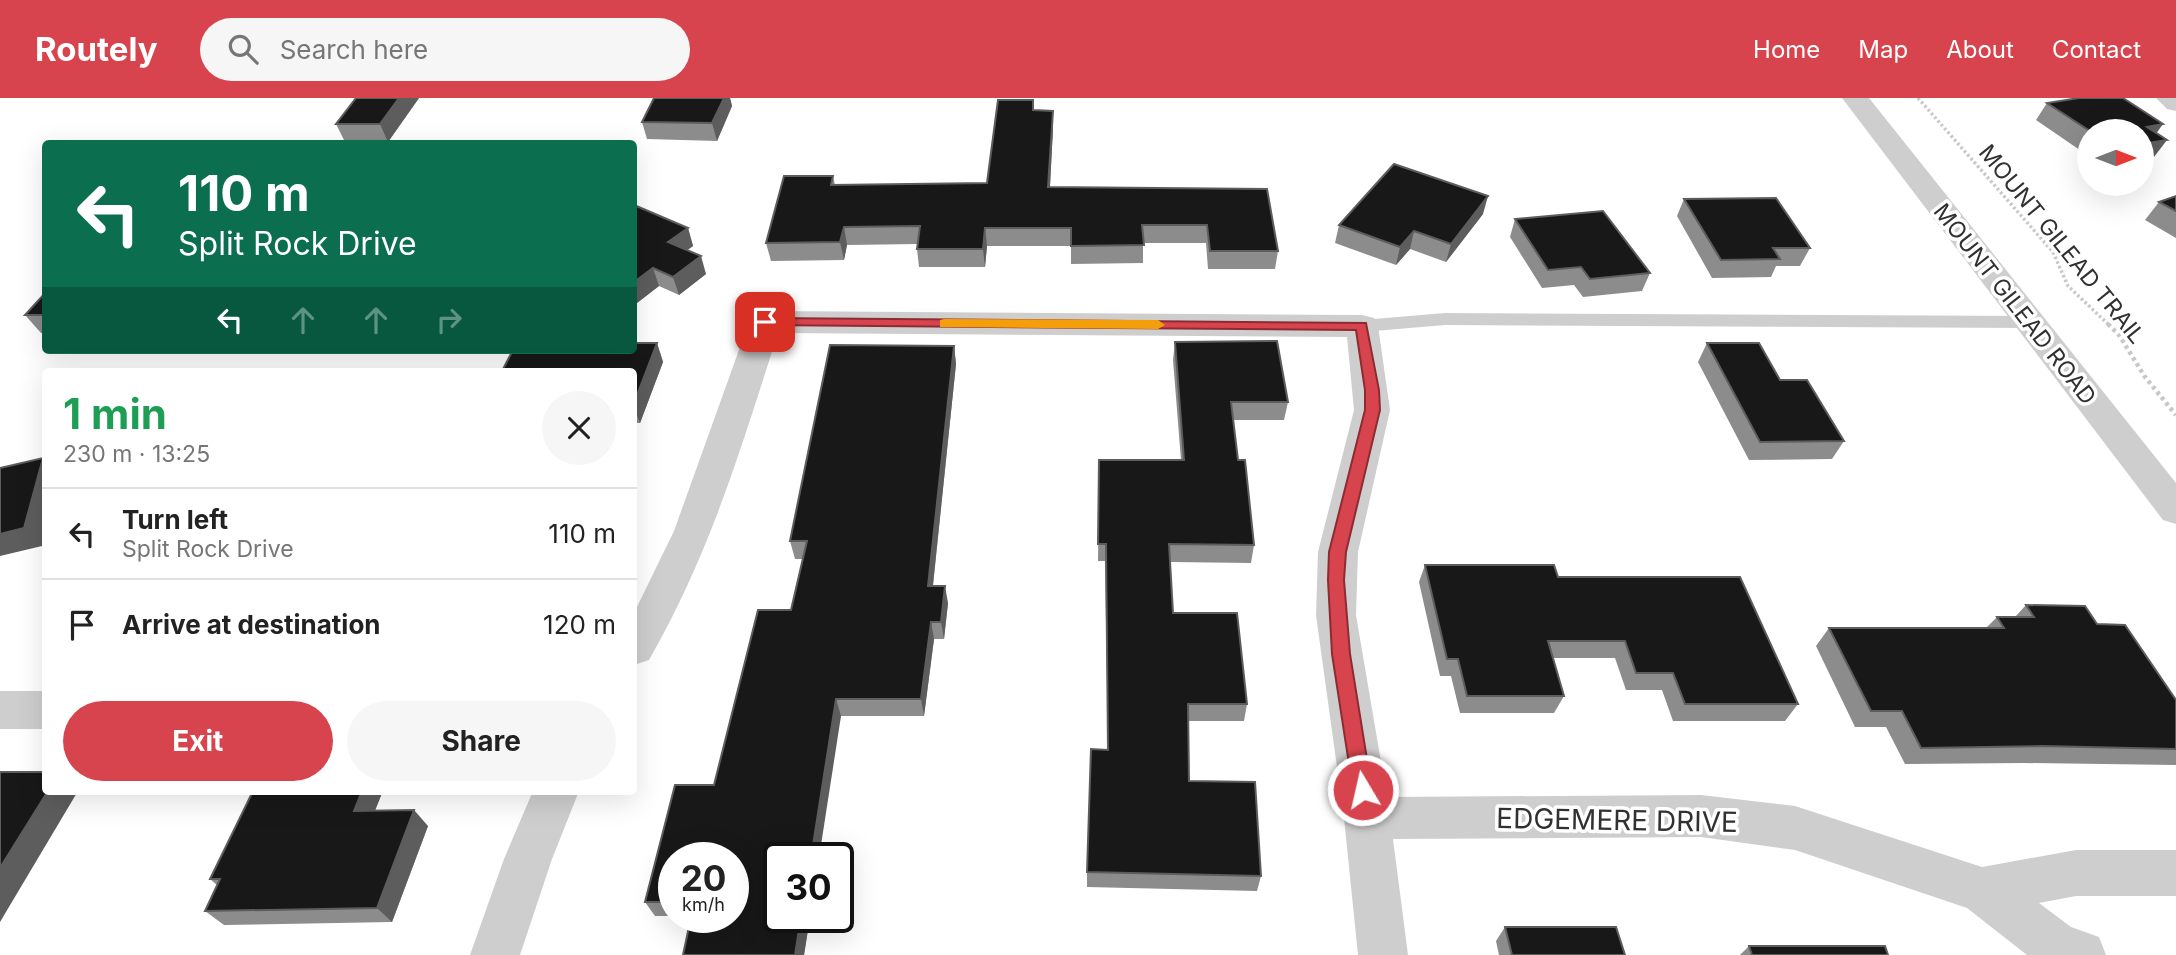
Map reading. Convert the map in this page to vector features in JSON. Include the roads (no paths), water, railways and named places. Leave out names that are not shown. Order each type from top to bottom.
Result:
[{"type":"street","name":"MOUNT GILEAD ROAD","points":[[1855,98],[2176,510]]},
{"type":"street","points":[[2169,98],[2176,103]]},
{"type":"street","points":[[637,643],[661,602],[689,543],[765,322],[1362,326],[1372,390],[1372,410],[1338,552],[1336,580],[1341,654],[1367,818],[1383,955]]},
{"type":"street","points":[[0,710],[42,710]]},
{"type":"street","points":[[495,955],[528,859],[554,795]]},
{"type":"street","name":"EDGEMERE DRIVE","points":[[1367,818],[1701,817],[1795,828],[1982,890],[2057,947],[2081,955]]},
{"type":"street","name":"EDGEMERE DRIVE","points":[[1982,890],[2076,873],[2171,881]]},
{"type":"lane","points":[[1362,326],[1445,319],[2029,322]]}]
